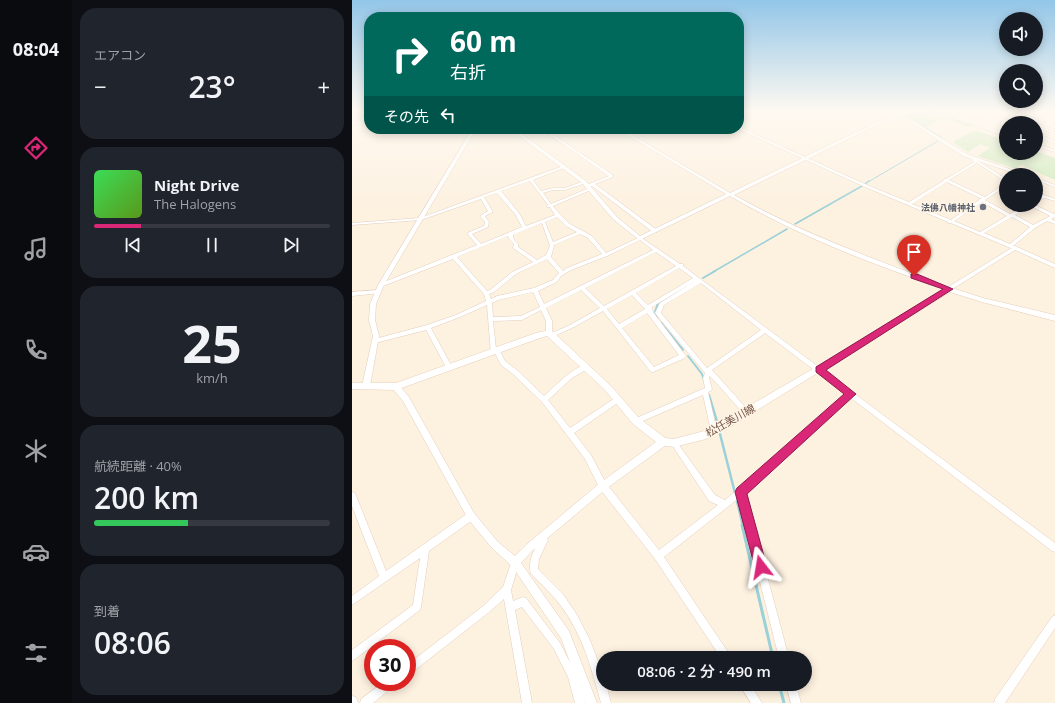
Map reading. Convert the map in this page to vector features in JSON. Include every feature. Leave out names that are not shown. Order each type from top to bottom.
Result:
[{"type":"main road","points":[[949,289],[982,300],[1055,318]]},
{"type":"main road","name":"松任美川線","points":[[663,442],[674,443],[718,429],[819,370],[949,289]]},
{"type":"main road","points":[[352,386],[396,387],[539,335],[550,334],[565,350],[585,367],[636,421],[663,442]]},
{"type":"street","points":[[366,386],[376,340],[372,320],[373,304],[381,285],[466,143]]},
{"type":"street","points":[[532,143],[588,185],[655,231]]},
{"type":"street","points":[[549,206],[588,185],[612,176],[563,143]]},
{"type":"street","points":[[643,143],[732,195],[804,233],[877,263],[949,289],[1012,247],[1033,226],[1055,216]]},
{"type":"street","points":[[771,143],[950,222],[1054,265]]},
{"type":"street","points":[[376,340],[428,327],[458,316],[497,298],[536,290],[555,281],[562,273],[605,255],[838,143]]},
{"type":"street","points":[[945,143],[972,157],[1003,168]]},
{"type":"street","points":[[1043,147],[1055,151]]},
{"type":"street","points":[[972,157],[976,162],[999,177]]},
{"type":"street","points":[[909,204],[945,180],[976,162]]},
{"type":"street","points":[[352,224],[421,219],[564,167]]},
{"type":"street","points":[[531,180],[541,192],[549,206],[568,225],[590,237],[605,255]]},
{"type":"street","points":[[945,180],[1033,226]]},
{"type":"street","points":[[1043,182],[1055,186]]},
{"type":"street","points":[[541,192],[552,189],[565,189],[588,185]]},
{"type":"street","points":[[588,185],[615,218],[640,238],[656,250],[681,265],[1055,548]]},
{"type":"street","points":[[950,222],[998,188]]},
{"type":"street","points":[[498,191],[517,214],[525,228]]},
{"type":"street","points":[[1045,196],[1055,200]]},
{"type":"street","points":[[479,245],[469,233],[486,226],[487,222],[482,216],[491,212],[482,197]]},
{"type":"street","points":[[1043,210],[1055,216]]},
{"type":"street","points":[[980,234],[1016,212]]},
{"type":"street","points":[[381,285],[558,215]]},
{"type":"street","points":[[1047,219],[1055,223]]},
{"type":"street","points":[[543,221],[552,246],[549,256]]},
{"type":"street","points":[[551,244],[580,232]]},
{"type":"street","points":[[510,234],[512,240],[516,244],[515,248],[536,261]]},
{"type":"street","points":[[490,319],[522,318],[656,250]]},
{"type":"street","points":[[453,256],[486,293],[489,301],[495,352],[503,363],[544,400],[588,457],[603,486],[658,556],[722,651]]},
{"type":"street","points":[[486,293],[492,291],[514,273],[549,256]]},
{"type":"street","points":[[549,256],[562,273]]},
{"type":"street","points":[[536,290],[549,321],[550,334],[572,326],[681,265]]},
{"type":"street","points":[[619,327],[649,309],[654,303],[699,279]]},
{"type":"street","points":[[699,279],[662,304],[658,313],[690,352],[746,412]]},
{"type":"street","points":[[582,288],[603,308],[653,370],[690,352]]},
{"type":"street","points":[[352,294],[378,292]]},
{"type":"street","points":[[632,292],[649,309],[683,356]]},
{"type":"street","points":[[428,327],[449,367]]},
{"type":"street","points":[[636,421],[708,390],[706,378],[709,371],[765,330]]},
{"type":"street","points":[[544,400],[570,376],[585,367]]},
{"type":"street","points":[[396,387],[406,399],[471,516],[495,545],[515,563],[565,635],[591,703]]},
{"type":"street","points":[[705,391],[718,429]]},
{"type":"street","points":[[658,556],[741,492],[851,394]]},
{"type":"street","points":[[569,433],[617,400]]},
{"type":"street","points":[[526,703],[507,590],[515,563],[542,537],[603,486],[663,442]]},
{"type":"street","points":[[674,443],[712,498],[725,504]]},
{"type":"street","points":[[741,492],[782,651]]},
{"type":"street","points":[[352,496],[384,577]]},
{"type":"street","points":[[352,601],[471,516]]},
{"type":"street","points":[[542,537],[544,540],[535,558],[534,571],[567,606],[581,631],[594,660],[606,703]]},
{"type":"street","points":[[352,656],[417,607],[425,549]]},
{"type":"street","points":[[416,664],[485,610],[507,590]]},
{"type":"street","points":[[510,608],[522,601],[557,646],[572,676],[580,703]]},
{"type":"street","points":[[999,703],[1055,620]]},
{"type":"street","points":[[365,703],[380,691]]},
{"type":"street","points":[[749,691],[757,703]]},
{"type":"street","points":[[793,691],[796,703]]},
{"type":"green space","points":[[954,143],[999,143],[999,160],[1043,160],[1043,154],[1055,158],[1055,180],[1043,175],[1043,168],[1028,168],[1021,165],[1017,168],[1013,168],[978,156],[990,148],[980,144],[968,152]]},
{"type":"waterway","points":[[868,182],[935,143]]},
{"type":"waterway","points":[[865,184],[869,181]]},
{"type":"waterway","points":[[795,224],[862,186]]},
{"type":"waterway","points":[[713,272],[787,229]]},
{"type":"waterway","points":[[703,278],[715,271]]},
{"type":"waterway","points":[[657,318],[655,312],[658,303],[680,290]]},
{"type":"waterway","points":[[661,323],[683,350]]},
{"type":"waterway","points":[[688,356],[702,374],[704,380]]},
{"type":"waterway","points":[[709,395],[718,425]]},
{"type":"waterway","points":[[719,430],[735,493]]},
{"type":"waterway","points":[[736,497],[743,526]]},
{"type":"waterway","points":[[742,525],[771,651]]},
{"type":"waterway","points":[[781,691],[784,703]]},
{"type":"place","name":"法佛八幡神社","points":[[983,207]]},
{"type":"route","points":[[761,567],[741,492],[851,394],[819,370],[949,289],[914,276]]}]
